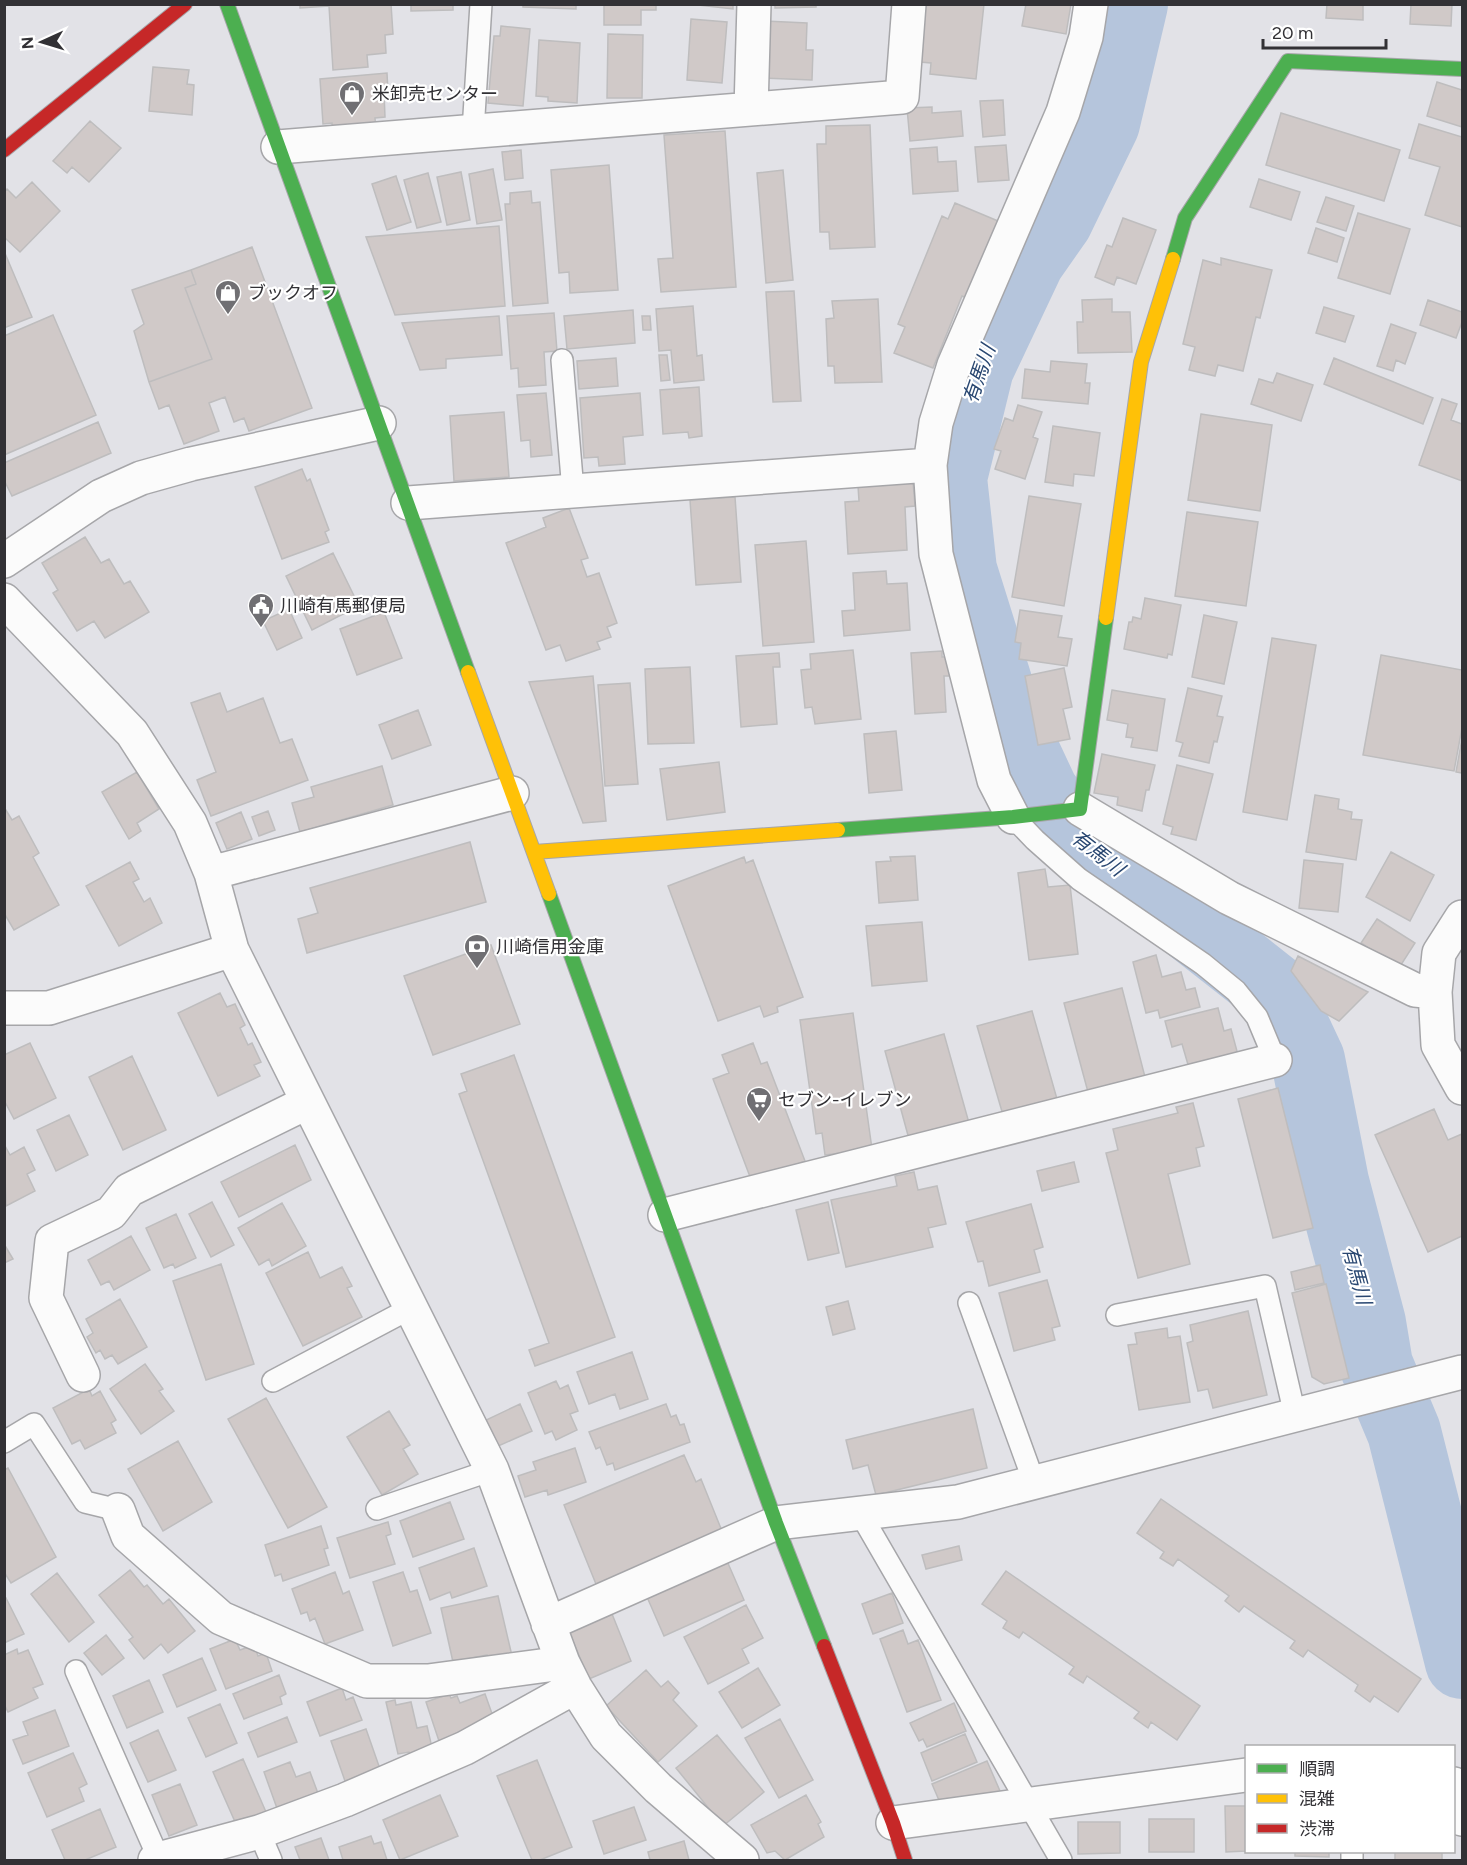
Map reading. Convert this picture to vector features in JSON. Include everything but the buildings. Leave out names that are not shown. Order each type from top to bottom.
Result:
[{"type":"street","points":[[4,150],[184,4]]},
{"type":"street","points":[[227,4],[776,1523],[893,1823],[905,1860]]},
{"type":"street","points":[[751,109],[754,4]]},
{"type":"street","points":[[278,147],[903,97],[909,4]]},
{"type":"street","points":[[1023,815],[994,780],[936,554],[930,465],[936,423],[954,365],[1063,112],[1086,37],[1091,4]]},
{"type":"street","points":[[1076,810],[1141,362],[1185,218],[1288,61],[1462,69]]},
{"type":"street","points":[[4,561],[101,496],[141,478],[191,464],[379,423]]},
{"type":"street","points":[[408,503],[930,465]]},
{"type":"street","points":[[4,600],[132,733],[190,823],[211,873],[232,950],[492,1470],[569,1675],[606,1736],[658,1788],[742,1860]]},
{"type":"street","points":[[211,873],[512,794]]},
{"type":"street","points":[[534,852],[1076,810],[1229,898],[1415,990],[1435,992]]},
{"type":"street","points":[[1462,917],[1439,952],[1435,992],[1438,1045],[1462,1088]]},
{"type":"street","points":[[4,1008],[50,1008],[232,950]]},
{"type":"street","points":[[665,1215],[1275,1060]]},
{"type":"street","points":[[83,1375],[46,1298],[52,1241],[111,1213],[129,1190],[308,1102]]},
{"type":"street","points":[[549,1623],[776,1523],[957,1502],[1462,1372]]},
{"type":"street","points":[[118,1510],[128,1536],[221,1618],[367,1680],[428,1681],[569,1675]]},
{"type":"street","points":[[157,1860],[265,1846],[345,1800],[465,1748],[569,1675]]},
{"type":"street","points":[[893,1823],[1245,1775]]},
{"type":"street","points":[[1455,1788],[1462,1819]]},
{"type":"lane","points":[[473,131],[481,4]]},
{"type":"lane","points":[[562,360],[573,491]]},
{"type":"lane","points":[[1023,815],[1035,840],[1079,879],[1203,964],[1236,991],[1257,1017],[1275,1060]]},
{"type":"lane","points":[[1117,1315],[1265,1286],[1295,1415]]},
{"type":"lane","points":[[969,1304],[1034,1482]]},
{"type":"lane","points":[[273,1381],[411,1308]]},
{"type":"lane","points":[[4,1442],[34,1424],[85,1502],[118,1510]]},
{"type":"lane","points":[[377,1509],[492,1470]]},
{"type":"lane","points":[[860,1512],[1061,1860]]},
{"type":"lane","points":[[76,1671],[157,1860]]},
{"type":"waterway","name":"有馬川","points":[[1131,4],[1103,123],[1056,220],[1028,260],[977,368],[950,478],[960,570],[1005,714],[1042,793],[1068,829],[1276,992],[1308,1060],[1332,1182],[1369,1323],[1376,1365],[1404,1432],[1462,1662]]},
{"type":"traffic: fast","points":[[227,4],[468,672]]},
{"type":"traffic: fast","points":[[1173,259],[1185,218],[1288,61],[1462,69]]},
{"type":"traffic: fast","points":[[838,830],[1013,817],[1080,809],[1106,618]]},
{"type":"traffic: fast","points":[[549,894],[776,1523],[824,1646]]},
{"type":"traffic: slow","points":[[1106,618],[1141,362],[1173,259]]},
{"type":"traffic: slow","points":[[468,672],[549,894]]},
{"type":"traffic: slow","points":[[534,852],[838,830]]},
{"type":"traffic: jam","points":[[4,150],[185,4]]},
{"type":"traffic: jam","points":[[824,1646],[893,1823],[905,1860]]},
{"type":"place","name":"米卸売センター","points":[[352,117]]},
{"type":"place","name":"ブックオフ","points":[[228,316]]},
{"type":"place","name":"川崎有馬郵便局","points":[[261,629]]},
{"type":"place","name":"川崎信用金庫","points":[[477,970]]},
{"type":"place","name":"セブン-イレブン","points":[[759,1123]]}]
